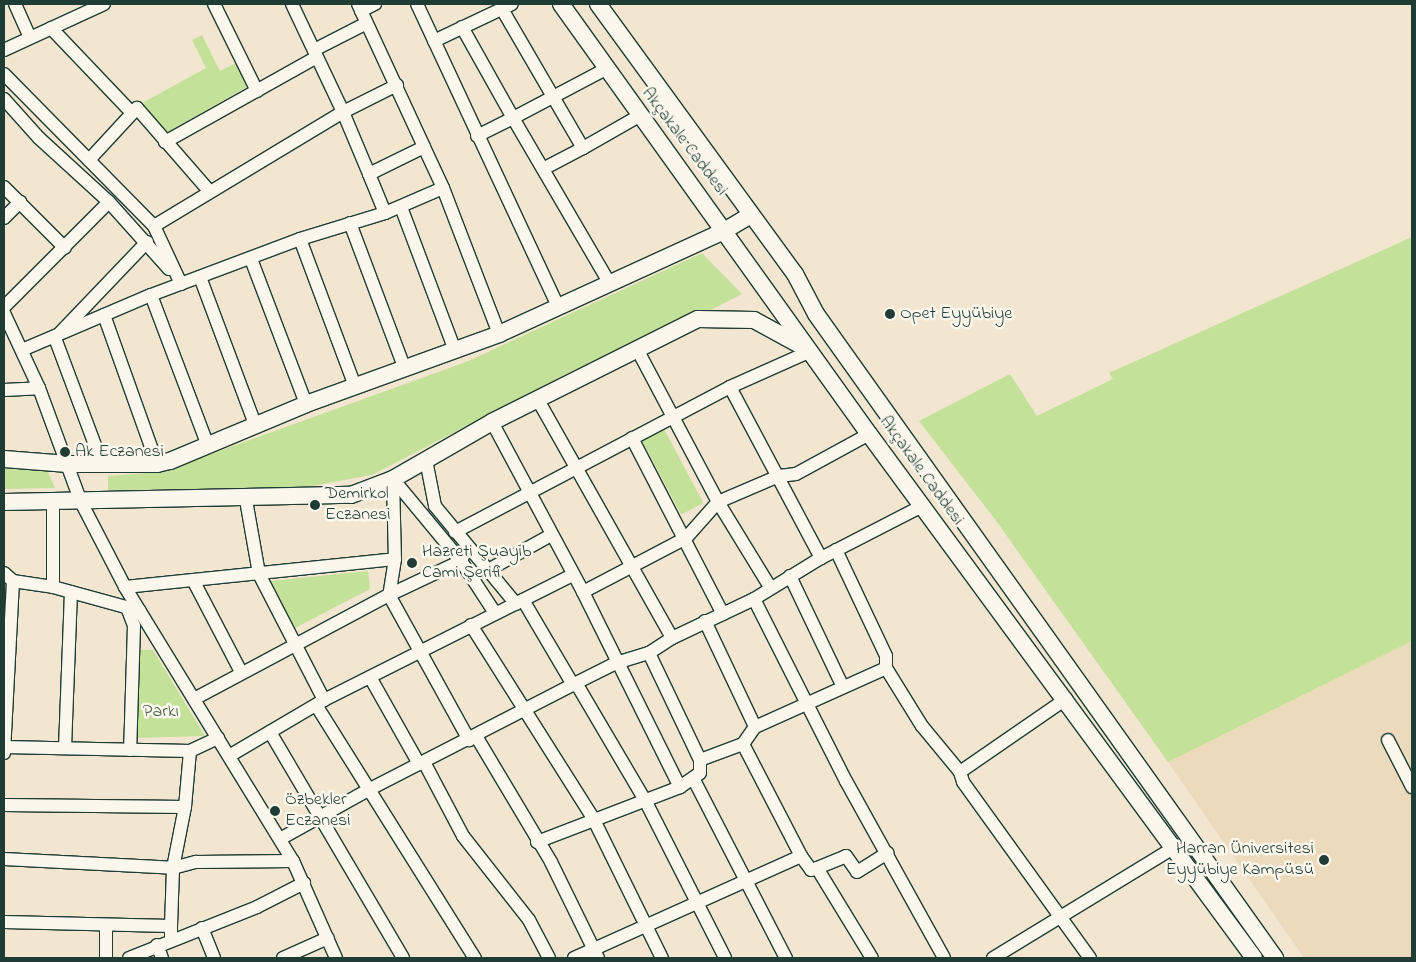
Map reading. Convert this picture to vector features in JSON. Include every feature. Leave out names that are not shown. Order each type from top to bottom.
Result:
[{"type":"main road","name":"Akçakale Caddesi","points":[[560,4],[922,506],[1066,699],[1254,958]]},
{"type":"main road","name":"Akçakale Caddesi","points":[[598,4],[795,274],[816,314],[1275,958]]},
{"type":"main road","points":[[4,459],[68,464],[157,464],[306,404],[499,334],[724,231],[751,215]]},
{"type":"main road","points":[[4,502],[246,500],[351,495],[393,479],[492,422],[698,319],[754,320],[810,351]]},
{"type":"street","points":[[16,4],[30,37]]},
{"type":"street","points":[[4,50],[104,4]]},
{"type":"street","points":[[214,4],[257,91]]},
{"type":"street","points":[[292,4],[343,112],[385,213]]},
{"type":"street","points":[[375,4],[359,7],[397,85],[443,188],[499,334]]},
{"type":"street","points":[[417,4],[558,307]]},
{"type":"street","points":[[434,41],[507,6],[554,97],[583,148]]},
{"type":"street","points":[[165,142],[257,91],[367,23]]},
{"type":"street","points":[[462,27],[610,284]]},
{"type":"street","points":[[51,28],[132,112]]},
{"type":"street","points":[[477,136],[606,69]]},
{"type":"street","points":[[4,74],[154,226],[180,284]]},
{"type":"street","points":[[154,226],[343,112],[397,85]]},
{"type":"street","points":[[4,99],[39,138],[109,202],[147,242],[180,284]]},
{"type":"street","points":[[89,160],[137,108],[210,192]]},
{"type":"street","points":[[543,169],[639,116]]},
{"type":"street","points":[[369,174],[424,147]]},
{"type":"street","points":[[4,187],[65,248]]},
{"type":"street","points":[[22,350],[55,338],[151,295],[300,239],[385,213],[443,188]]},
{"type":"street","points":[[4,218],[20,202]]},
{"type":"street","points":[[109,202],[4,314],[39,388],[81,502],[126,587],[134,610],[194,699],[293,860],[336,958]]},
{"type":"street","points":[[401,207],[455,351]]},
{"type":"street","points":[[350,223],[404,369]]},
{"type":"street","points":[[300,239],[355,386]]},
{"type":"street","points":[[55,338],[147,242]]},
{"type":"street","points":[[251,259],[306,404]]},
{"type":"street","points":[[200,277],[255,424]]},
{"type":"street","points":[[151,295],[207,443]]},
{"type":"street","points":[[104,315],[157,464]]},
{"type":"street","points":[[55,338],[102,464]]},
{"type":"street","points":[[637,349],[718,502],[770,587]]},
{"type":"street","points":[[455,532],[730,387],[810,351]]},
{"type":"street","points":[[730,387],[821,558]]},
{"type":"street","points":[[4,390],[39,388]]},
{"type":"street","points":[[538,400],[575,469],[672,638]]},
{"type":"street","points":[[492,422],[528,493],[583,592],[616,663],[680,787]]},
{"type":"street","points":[[583,592],[686,538],[718,502],[779,476],[796,474],[870,434]]},
{"type":"street","points":[[632,438],[686,538],[723,614]]},
{"type":"street","points":[[426,460],[435,506],[455,532],[520,602],[575,684],[645,800],[725,958]]},
{"type":"street","points":[[393,479],[395,559],[389,595],[418,651],[552,862],[596,954]]},
{"type":"street","points":[[393,479],[461,561],[495,613]]},
{"type":"street","points":[[246,500],[259,574],[295,645],[320,703],[475,958]]},
{"type":"street","points":[[53,502],[54,587]]},
{"type":"street","points":[[280,839],[321,818],[370,788],[473,738],[616,663],[649,653],[672,638],[705,621],[754,599],[770,587],[821,558],[922,506]]},
{"type":"street","points":[[490,569],[552,535]]},
{"type":"street","points":[[194,699],[241,672],[389,595],[461,561],[468,546]]},
{"type":"street","points":[[836,550],[886,656],[886,668],[922,726],[960,772],[963,782],[1090,958]]},
{"type":"street","points":[[126,587],[395,559]]},
{"type":"street","points":[[229,756],[320,703],[418,651],[573,575]]},
{"type":"street","points":[[790,576],[842,686]]},
{"type":"street","points":[[4,753],[8,577],[54,587],[134,610]]},
{"type":"street","points":[[193,580],[241,672]]},
{"type":"street","points":[[65,748],[71,592]]},
{"type":"street","points":[[754,599],[806,702],[944,958]]},
{"type":"street","points":[[130,750],[134,610]]},
{"type":"street","points":[[705,621],[755,727]]},
{"type":"street","points":[[471,625],[593,818],[662,958]]},
{"type":"street","points":[[538,842],[593,818],[680,787],[700,773],[700,760],[649,653]]},
{"type":"street","points":[[700,760],[743,744],[755,727],[806,702],[886,668]]},
{"type":"street","points":[[370,677],[463,836],[529,920],[549,958]]},
{"type":"street","points":[[960,772],[1066,699]]},
{"type":"street","points":[[270,732],[403,958]]},
{"type":"street","points":[[4,747],[190,751],[218,738]]},
{"type":"street","points":[[1388,740],[1412,787]]},
{"type":"street","points":[[743,744],[801,856],[811,870],[846,856],[857,872],[887,853]]},
{"type":"street","points":[[170,940],[173,868],[185,807],[190,751]]},
{"type":"street","points":[[693,778],[786,958]]},
{"type":"street","points":[[4,805],[185,807]]},
{"type":"street","points":[[993,958],[1059,915],[1173,848]]},
{"type":"street","points":[[574,958],[596,954],[696,903],[801,856]]},
{"type":"street","points":[[4,860],[173,868],[196,862],[293,860]]},
{"type":"street","points":[[817,868],[872,958]]},
{"type":"street","points":[[129,958],[304,884]]},
{"type":"street","points":[[4,922],[106,926],[171,926]]},
{"type":"street","points":[[106,926],[106,958]]},
{"type":"street","points":[[202,928],[214,958]]},
{"type":"street","points":[[283,958],[328,938]]},
{"type":"street","points":[[157,946],[162,958]]},
{"type":"shaded area","name":"Harran Üniversitesi Eyyübiye Kampüsü","points":[[1412,641],[1412,958],[1304,958],[1168,762]]},
{"type":"green space","points":[[202,35],[220,71],[238,62],[250,85],[168,132],[144,107],[144,102],[206,68],[192,40]]},
{"type":"green space","points":[[1412,237],[1412,641],[1168,762],[997,522],[919,421],[1010,374],[1037,416],[1113,379],[1109,373]]},
{"type":"green space","points":[[702,253],[742,294],[674,329],[572,371],[372,475],[262,495],[217,489],[108,490],[108,476],[161,472],[466,362]]},
{"type":"green space","points":[[663,427],[703,503],[681,515],[641,439]]},
{"type":"green space","points":[[4,469],[47,470],[55,488],[4,489]]},
{"type":"green space","points":[[368,571],[370,589],[295,628],[270,581]]},
{"type":"green space","name":"Parkı","points":[[136,650],[153,650],[205,736],[135,738]]},
{"type":"place","name":"Opet Eyyübiye","points":[[890,314]]},
{"type":"place","name":"Ak Eczanesi","points":[[65,452]]},
{"type":"place","name":"Demirkol Eczanesi","points":[[315,505]]},
{"type":"place","name":"Hazreti Şuayib Cami Şerifi","points":[[412,563]]},
{"type":"place","name":"Özbekler Eczanesi","points":[[275,811]]},
{"type":"place","name":"Harran Üniversitesi Eyyübiye Kampüsü","points":[[1324,860]]}]
